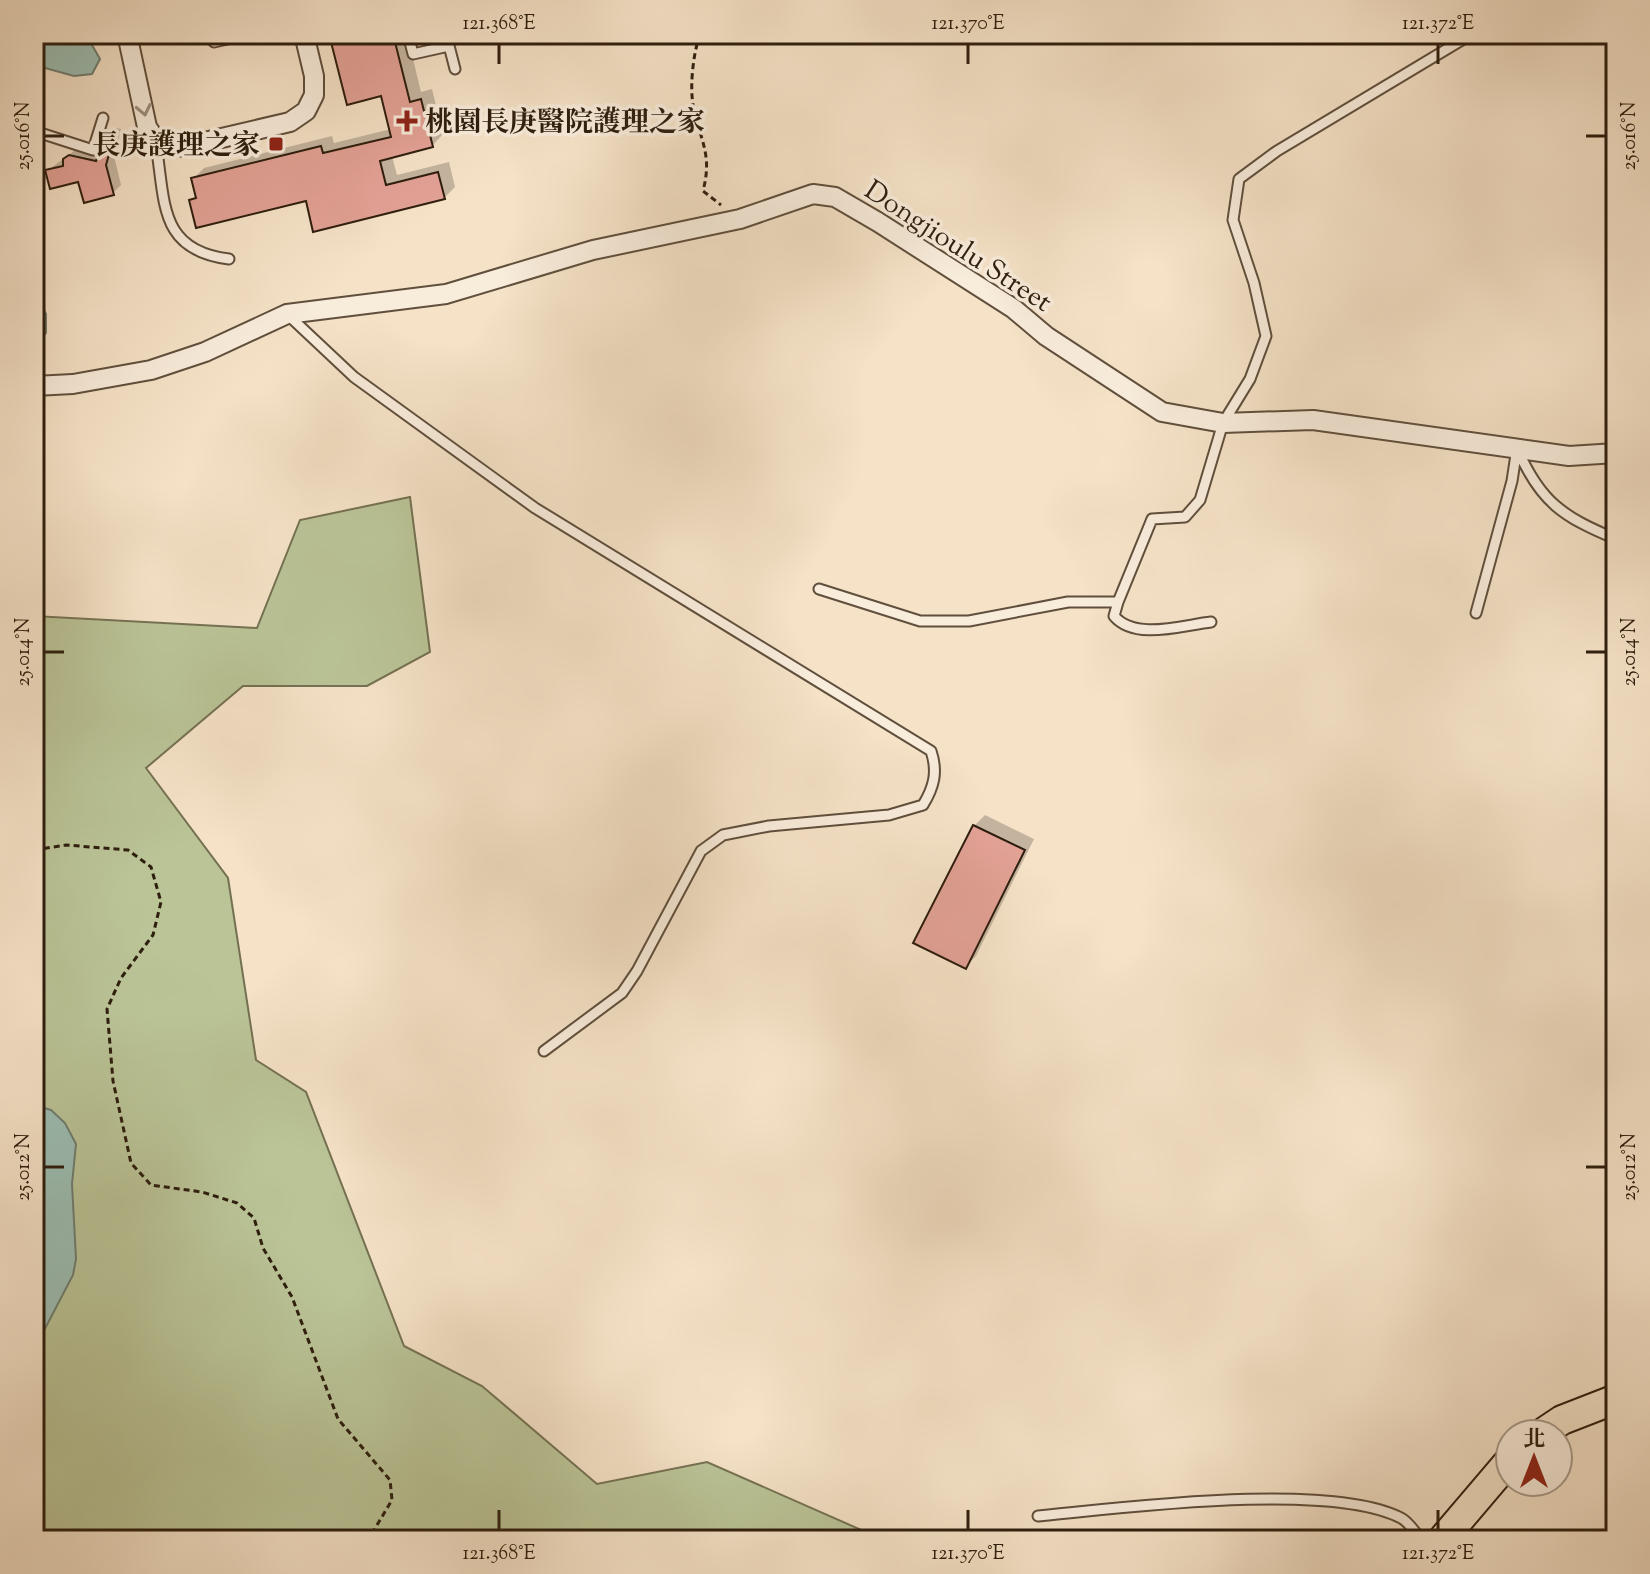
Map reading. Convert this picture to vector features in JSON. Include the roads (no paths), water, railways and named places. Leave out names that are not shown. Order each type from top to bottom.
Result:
[{"type":"main road","points":[[1567,1418],[1616,1399]]},
{"type":"main road","points":[[1574,1434],[1616,1417]]},
{"type":"main road","points":[[1442,1540],[1494,1479]]},
{"type":"main road","points":[[1468,1540],[1502,1498]]},
{"type":"street","points":[[127,34],[147,127],[155,139],[183,147],[290,122],[306,111],[314,95],[314,76],[304,34]]},
{"type":"street","name":"Dongjioulu Street","points":[[34,386],[116,378],[151,370],[205,352],[287,314],[446,294],[593,250],[740,219],[813,194],[835,197],[1014,309],[1046,336],[1162,412],[1223,423],[1313,420],[1569,456],[1616,453]]},
{"type":"lane","points":[[214,42],[250,34]]},
{"type":"lane","points":[[408,34],[413,54],[449,46]]},
{"type":"lane","points":[[446,34],[455,69]]},
{"type":"lane","points":[[1211,622],[1135,630],[1122,626],[1114,616],[1152,519],[1185,517],[1200,500],[1223,423],[1250,379],[1266,336],[1254,283],[1233,220],[1239,179],[1277,151],[1472,34]]},
{"type":"lane","points":[[34,131],[93,150],[103,118]]},
{"type":"lane","points":[[155,139],[171,229],[183,245],[204,256],[229,259]]},
{"type":"lane","points":[[287,314],[354,377],[535,508],[931,751],[936,766],[935,778],[923,805],[889,815],[769,826],[723,835],[701,851],[622,993],[544,1051]]},
{"type":"lane","points":[[1517,448],[1532,483],[1569,517],[1616,539]]},
{"type":"lane","points":[[1476,613],[1512,481],[1517,448]]},
{"type":"lane","points":[[819,589],[920,621],[969,621],[1068,602],[1118,602]]},
{"type":"lane","points":[[1038,1516],[1174,1503],[1312,1501],[1389,1513],[1404,1519],[1421,1540]]},
{"type":"water","points":[[34,34],[63,34],[75,42],[88,38],[100,59],[92,74],[74,76],[34,65]]},
{"type":"water","points":[[34,290],[46,314],[46,333],[38,343],[34,341]]},
{"type":"water","points":[[34,1105],[51,1110],[65,1123],[76,1144],[72,1184],[76,1259],[73,1275],[38,1342],[34,1344]]},
{"type":"place","name":"桃園長庚醫院護理之家","points":[[407,121]]},
{"type":"place","name":"長庚護理之家","points":[[276,144]]}]
